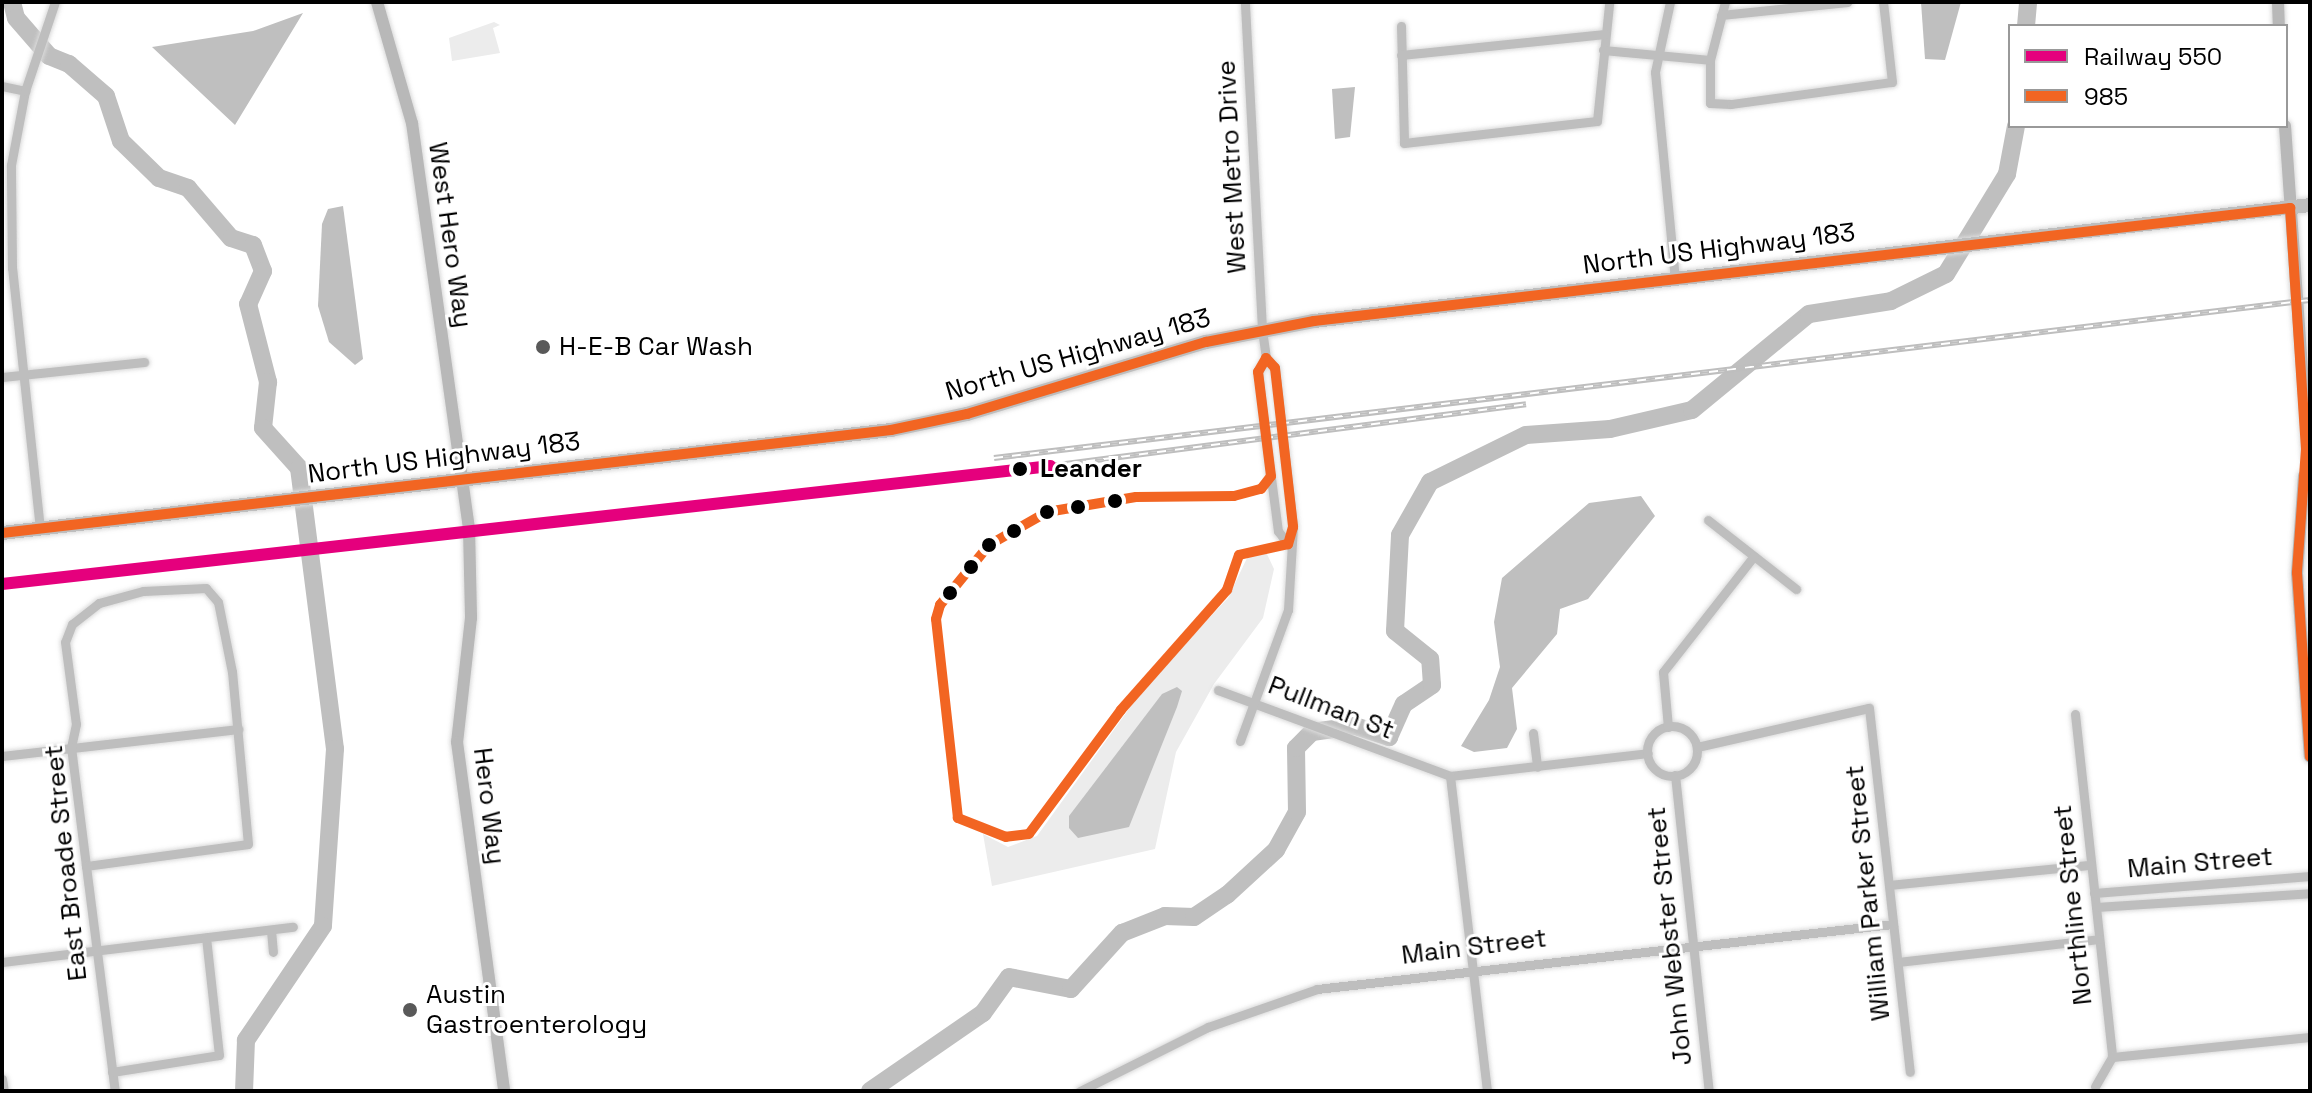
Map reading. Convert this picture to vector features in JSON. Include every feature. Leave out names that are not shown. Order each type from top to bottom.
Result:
[{"type":"main road","name":"North US Highway 183","points":[[2,533],[916,425],[1262,329],[2310,205]]},
{"type":"street","points":[[40,529],[6,229],[11,165],[25,91],[55,2]]},
{"type":"street","name":"West Hero Way","points":[[377,2],[412,123],[462,479]]},
{"type":"street","name":"West Metro Drive","points":[[1245,2],[1266,358]]},
{"type":"street","points":[[1670,2],[1657,55],[1675,278]]},
{"type":"street","points":[[1725,2],[1710,60],[1710,103],[1892,82],[1883,2]]},
{"type":"street","points":[[1721,15],[1847,2]]},
{"type":"street","points":[[2278,2],[2279,24]]},
{"type":"street","points":[[1401,26],[1404,143],[1597,121],[1609,4]]},
{"type":"street","points":[[1401,55],[1605,34]]},
{"type":"street","points":[[1603,50],[1710,60]]},
{"type":"street","points":[[2,86],[25,91]]},
{"type":"street","points":[[2285,128],[2310,484]]},
{"type":"street","points":[[1240,741],[1288,610],[1288,544],[1293,527],[1275,368],[1266,358],[1258,372],[1266,440],[1278,531],[1288,544]]},
{"type":"street","points":[[2,377],[144,362]]},
{"type":"street","points":[[2306,449],[2297,573],[2310,757]]},
{"type":"street","name":"Hero Way","points":[[462,479],[473,566],[457,742],[460,787],[504,1091]]},
{"type":"street","points":[[1708,520],[1796,589]]},
{"type":"street","points":[[1668,727],[1663,672],[1754,556]]},
{"type":"street","name":"East Broade Street","points":[[115,1091],[71,747],[76,724],[63,654],[68,631],[84,612],[124,596],[198,586],[211,591],[225,628],[238,729]]},
{"type":"street","name":"Pullman St","points":[[1218,690],[1450,776]]},
{"type":"street","name":"William Parker Street","points":[[1697,747],[1869,708],[1910,1072]]},
{"type":"street","name":"Northline Street","points":[[2075,714],[2112,1057]]},
{"type":"street","points":[[1668,727],[1683,728],[1697,747],[1694,763],[1675,775],[1657,771],[1648,753],[1654,734],[1668,727]]},
{"type":"street","points":[[2,756],[238,729],[248,844],[86,866]]},
{"type":"street","points":[[1533,733],[1537,767]]},
{"type":"street","points":[[1487,1091],[1450,776],[1648,753]]},
{"type":"street","name":"John Webster Street","points":[[1675,775],[1709,1091]]},
{"type":"street","name":"Main Street","points":[[1889,885],[2091,865]]},
{"type":"street","name":"Main Street","points":[[2094,893],[2310,876]]},
{"type":"street","name":"Main Street","points":[[2096,907],[2310,893]]},
{"type":"street","name":"Main Street","points":[[1080,1091],[1252,1009],[1317,989],[1693,944],[1893,924]]},
{"type":"street","points":[[2,962],[293,927]]},
{"type":"street","points":[[271,930],[273,952]]},
{"type":"street","points":[[112,1072],[219,1055],[206,938]]},
{"type":"street","points":[[1898,962],[2099,939]]},
{"type":"street","points":[[2095,1086],[2112,1057],[2310,1037]]},
{"type":"street","points":[[2,1079],[4,1091]]},
{"type":"shaded area","points":[[1921,2],[1961,2],[1945,60],[1925,59]]},
{"type":"shaded area","points":[[303,13],[235,125],[152,47],[253,31]]},
{"type":"shaded area","points":[[494,22],[500,25],[493,28],[500,53],[452,61],[449,38]]},
{"type":"shaded area","points":[[1355,87],[1350,137],[1335,139],[1332,89]]},
{"type":"shaded area","points":[[343,206],[363,359],[355,365],[329,342],[318,306],[322,224],[328,209]]},
{"type":"shaded area","points":[[1641,496],[1655,516],[1588,599],[1560,609],[1557,634],[1512,688],[1517,729],[1507,748],[1474,752],[1461,746],[1489,700],[1500,667],[1494,622],[1502,578],[1589,503]]},
{"type":"shaded area","points":[[1266,552],[1274,569],[1263,618],[1214,684],[1176,752],[1155,849],[992,886],[983,834],[1008,847],[1037,836],[1147,684],[1228,598],[1248,556]]},
{"type":"shaded area","points":[[1177,687],[1182,691],[1177,707],[1129,827],[1078,838],[1069,828],[1069,816],[1162,694]]},
{"type":"waterway","points":[[12,2],[16,18],[49,56],[69,64],[106,96],[121,141],[159,178],[188,188],[231,238],[253,245],[263,271],[248,304],[268,382],[263,428],[299,468],[335,749],[323,926],[246,1040],[244,1091]]},
{"type":"waterway","points":[[2026,24],[2028,2]]},
{"type":"waterway","points":[[870,1091],[983,1013],[1009,977],[1071,989],[1122,933],[1165,916],[1194,917],[1227,895],[1276,850],[1297,812],[1296,748],[1312,732],[1355,726],[1389,737],[1404,704],[1432,685],[1430,659],[1395,631],[1400,535],[1430,482],[1526,435],[1610,429],[1692,410],[1809,314],[1891,301],[1946,274],[2007,174],[2016,128]]},
{"type":"railway","points":[[994,458],[2310,300]]},
{"type":"railway","points":[[1050,466],[1526,404]]},
{"type":"rail line","name":"550","points":[[2,584],[1050,466]]},
{"type":"transit line","name":"985","points":[[2,533],[891,430],[967,414],[1206,342],[1314,321],[2290,208],[2306,449],[2297,573],[2310,757]]},
{"type":"transit line","name":"985","points":[[1266,358],[1275,368],[1293,527],[1288,544],[1239,555],[1227,590],[1121,710],[1029,834],[1006,837],[958,818],[936,619],[940,605],[989,545],[1047,512],[1136,497],[1234,496],[1261,489],[1271,476],[1258,372],[1266,358]]},
{"type":"place","name":"H-E-B Car Wash","points":[[543,347]]},
{"type":"place","name":"Leander","points":[[1020,469]]},
{"type":"place","name":"Austin Gastroenterology","points":[[410,1010]]}]
